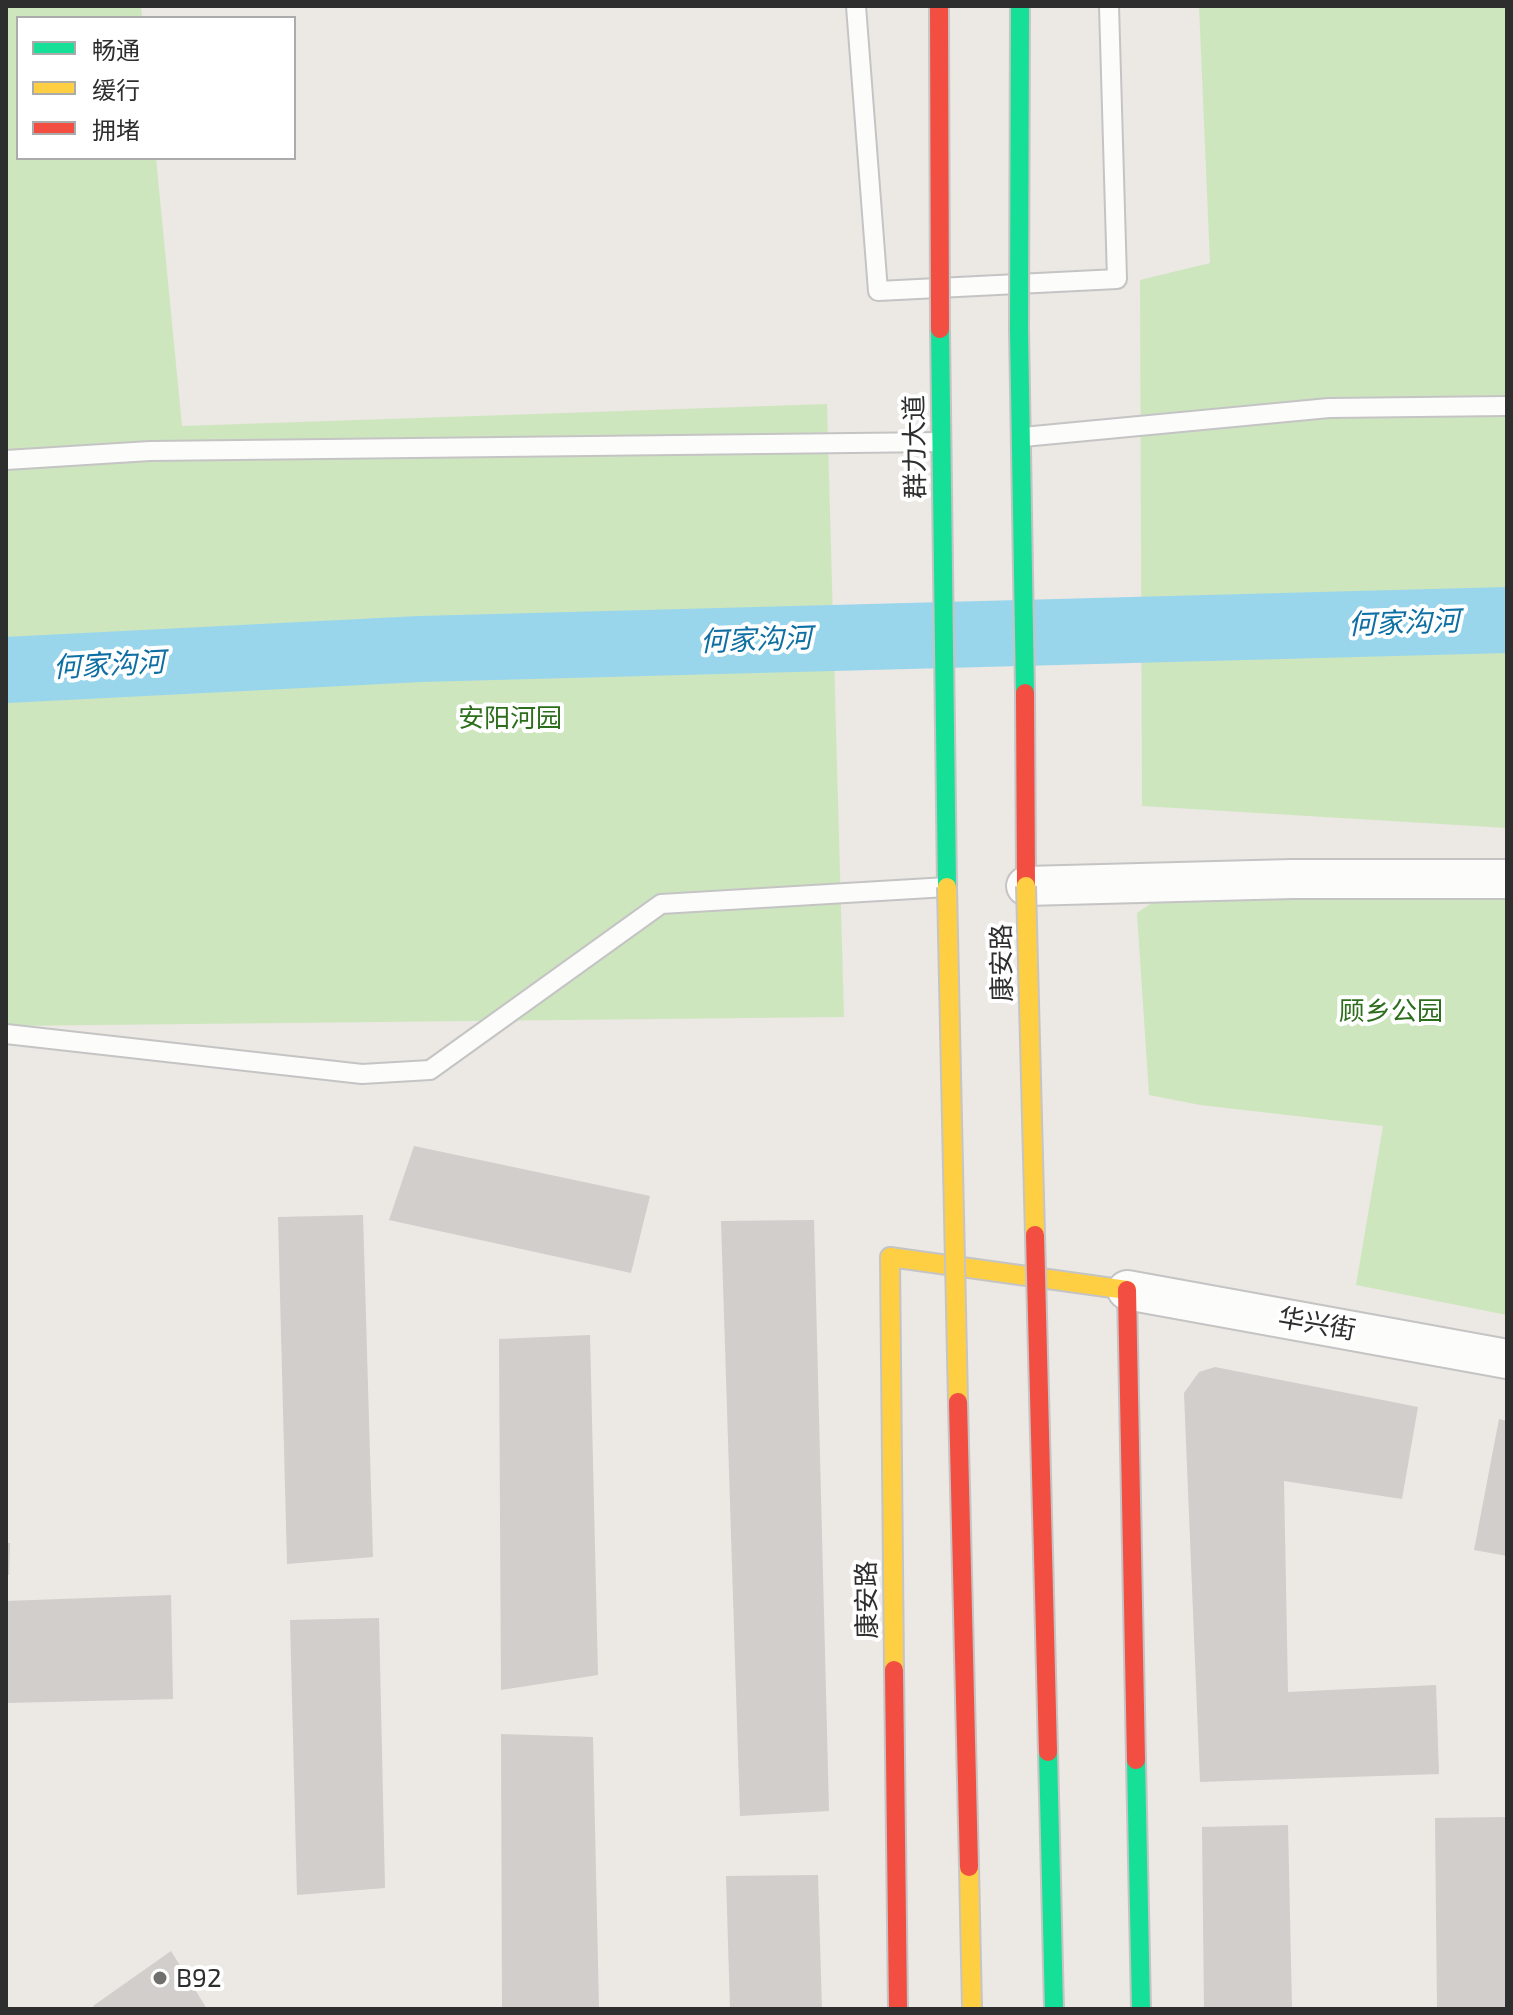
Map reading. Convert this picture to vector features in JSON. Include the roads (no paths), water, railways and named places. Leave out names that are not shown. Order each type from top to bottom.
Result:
[{"type":"main road","name":"群力大道","points":[[939,6],[940,442],[947,887]]},
{"type":"main road","points":[[1020,6],[1019,329],[1023,437],[1026,886]]},
{"type":"main road","name":"康安路","points":[[1026,886],[1054,2009]]},
{"type":"main road","name":"康安路","points":[[947,887],[972,2009]]},
{"type":"main road","name":"康安路","points":[[898,2009],[890,1257],[1127,1290]]},
{"type":"main road","points":[[1127,1290],[1141,2009]]},
{"type":"street","points":[[1026,886],[1292,879],[1507,879]]},
{"type":"street","name":"华兴街","points":[[1127,1290],[1507,1359]]},
{"type":"lane","points":[[856,6],[878,291],[1117,279],[1109,6]]},
{"type":"lane","points":[[1023,437],[1329,408],[1507,406]]},
{"type":"lane","points":[[6,460],[150,451],[940,442]]},
{"type":"lane","points":[[6,1034],[362,1074],[430,1070],[661,904],[947,887]]},
{"type":"waterway","name":"何家沟河","points":[[6,670],[420,649],[1507,620]]},
{"type":"place","name":"B92","points":[[160,1978]]},
{"type":"park label","name":"安阳河园","points":[[510,718]]},
{"type":"park label","name":"顾乡公园","points":[[1391,1011]]}]
